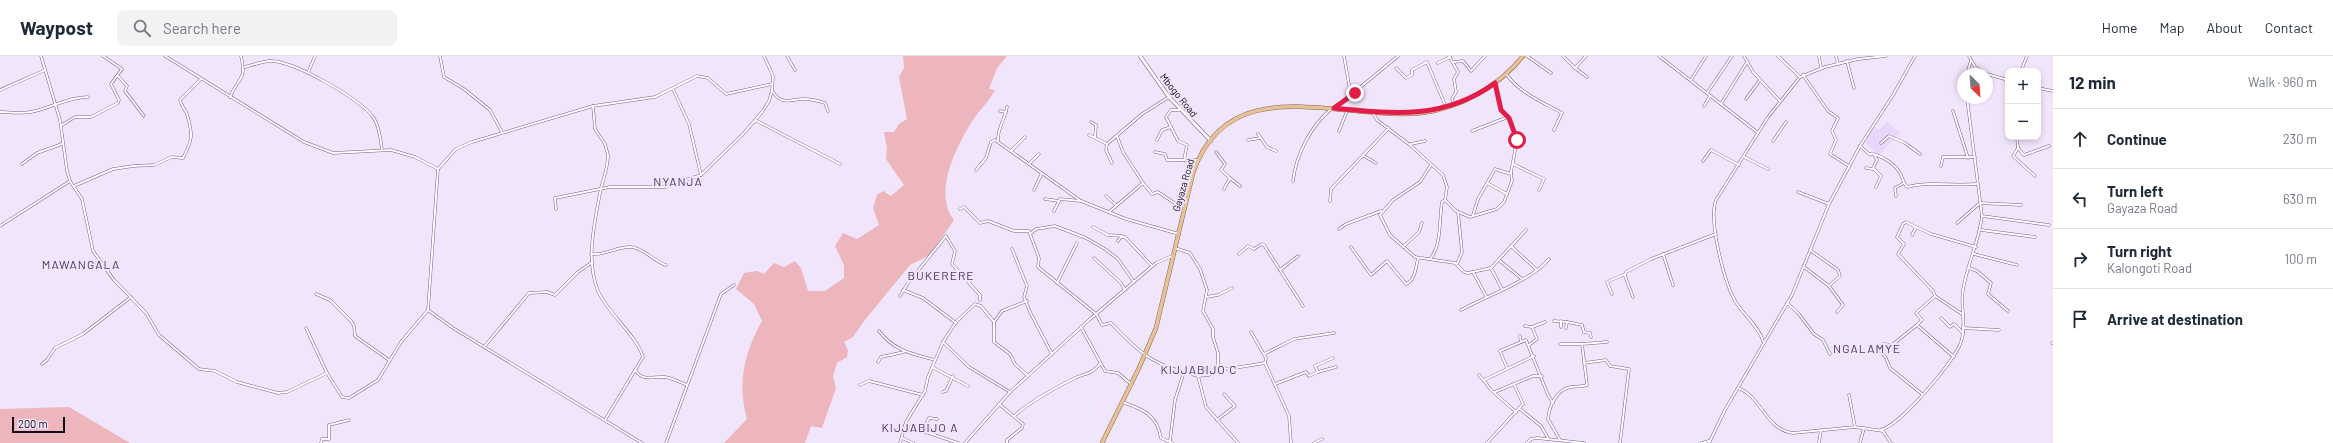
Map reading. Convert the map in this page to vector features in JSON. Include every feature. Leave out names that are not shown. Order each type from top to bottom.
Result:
[{"type":"main road","name":"Mbogo Road","points":[[1140,56],[1169,97],[1211,141]]},
{"type":"main road","name":"Gayaza Road","points":[[1102,443],[1144,356],[1158,322],[1178,234],[1198,160],[1211,141],[1231,122],[1263,108],[1286,105],[1373,112],[1414,113],[1446,108],[1495,83],[1523,56]]},
{"type":"street","points":[[41,56],[61,125],[62,144],[70,181],[82,199],[93,251],[148,316],[159,335],[199,369],[215,371],[237,382],[281,394],[327,373]]},
{"type":"street","points":[[61,125],[75,117],[88,118],[118,104],[119,100],[111,84],[122,69],[103,56]]},
{"type":"street","points":[[165,56],[293,137],[333,153],[382,150],[399,151],[438,169]]},
{"type":"street","points":[[230,97],[242,78],[245,67],[241,56]]},
{"type":"street","points":[[308,73],[315,56]]},
{"type":"street","points":[[440,56],[444,77],[464,89],[483,106],[490,110],[502,132]]},
{"type":"street","points":[[556,209],[555,198],[601,188],[660,188],[701,175],[764,109],[772,91],[773,76],[766,56]]},
{"type":"street","points":[[787,56],[795,70]]},
{"type":"street","points":[[1344,56],[1351,96]]},
{"type":"street","points":[[1293,181],[1295,167],[1301,151],[1316,125],[1333,108],[1351,96],[1398,56]]},
{"type":"street","points":[[1438,63],[1450,56],[1458,72],[1454,79],[1456,92],[1452,99],[1454,105]]},
{"type":"street","points":[[1454,62],[1463,60],[1471,71],[1484,56]]},
{"type":"street","points":[[1527,56],[1551,73]]},
{"type":"street","points":[[1563,56],[1587,77]]},
{"type":"street","points":[[1575,68],[1586,56]]},
{"type":"street","points":[[1659,56],[1757,132]]},
{"type":"street","points":[[1691,80],[1706,56]]},
{"type":"street","points":[[1707,94],[1732,56]]},
{"type":"street","points":[[1744,56],[1760,80],[1780,101]]},
{"type":"street","points":[[1780,56],[1800,77]]},
{"type":"street","points":[[1819,56],[1821,68]]},
{"type":"street","points":[[1836,56],[1838,64]]},
{"type":"street","points":[[1763,342],[1759,333],[1733,298],[1713,220],[1714,206],[1740,165],[1757,132],[1800,77],[1821,68],[1847,61],[1886,56]]},
{"type":"street","points":[[1702,443],[1709,442],[1754,362],[1763,342],[1787,303],[1804,268],[1829,204],[1860,146],[1893,95],[1915,56]]},
{"type":"street","points":[[1969,56],[1977,68]]},
{"type":"street","points":[[2021,68],[2027,56]]},
{"type":"street","points":[[1969,68],[1971,60]]},
{"type":"street","points":[[245,67],[270,61],[308,73],[343,92],[374,118],[382,150]]},
{"type":"street","points":[[1847,61],[1854,88]]},
{"type":"street","points":[[1396,68],[1406,78],[1412,75],[1412,70],[1427,62],[1446,108]]},
{"type":"street","points":[[1721,104],[1747,62]]},
{"type":"street","points":[[0,90],[45,70]]},
{"type":"street","points":[[1506,74],[1517,86],[1530,96],[1562,113],[1554,130]]},
{"type":"street","points":[[1803,75],[1828,111],[1838,118],[1832,131],[1836,140],[1830,154],[1849,166]]},
{"type":"street","points":[[118,76],[127,86],[125,91],[144,116]]},
{"type":"street","points":[[306,328],[327,373],[342,396],[349,398],[378,380],[389,360],[428,310],[438,169],[458,147],[502,132],[593,106],[649,99],[673,89],[697,76],[708,78],[726,94],[772,84]]},
{"type":"street","points":[[1993,76],[2005,79]]},
{"type":"street","points":[[74,186],[113,169],[154,165],[174,156],[183,158],[191,144],[192,135],[186,113],[180,100],[201,79]]},
{"type":"street","points":[[1746,99],[1760,80]]},
{"type":"street","points":[[1446,200],[1458,212],[1468,216],[1473,216],[1500,207],[1507,194],[1512,181],[1511,174],[1517,140],[1508,117],[1501,110],[1495,83]]},
{"type":"street","points":[[673,89],[689,124],[701,175]]},
{"type":"street","points":[[2041,89],[2053,91]]},
{"type":"street","points":[[772,91],[777,97],[785,101],[804,99],[825,103],[828,111]]},
{"type":"street","points":[[1704,106],[1710,96]]},
{"type":"street","points":[[0,112],[25,113],[56,105],[76,97],[88,97]]},
{"type":"street","points":[[1112,163],[1106,150],[1107,144],[1142,114],[1169,97]]},
{"type":"street","points":[[1880,430],[1887,428],[1897,421],[1954,357],[1963,333],[1962,314],[1964,285],[1981,230],[1982,216],[1968,104]]},
{"type":"street","points":[[593,106],[595,129],[605,144],[608,155],[601,188],[591,264],[598,291],[604,302],[642,355],[635,370],[605,420]]},
{"type":"street","points":[[998,142],[1000,125],[1007,107]]},
{"type":"street","points":[[1180,110],[1174,110],[1167,114],[1171,127],[1178,141],[1187,145],[1184,160]]},
{"type":"street","points":[[1339,131],[1347,110]]},
{"type":"street","points":[[1000,111],[1006,112]]},
{"type":"street","points":[[1953,111],[1968,158]]},
{"type":"street","points":[[1373,112],[1377,120],[1410,145],[1444,178],[1447,187],[1446,200],[1442,202],[1438,240],[1430,259]]},
{"type":"street","points":[[1472,131],[1508,117]]},
{"type":"street","points":[[752,122],[757,121],[840,164]]},
{"type":"street","points":[[1091,122],[1096,125],[1095,137]]},
{"type":"street","points":[[1773,141],[1786,122]]},
{"type":"street","points":[[1156,140],[1162,130],[1171,127]]},
{"type":"street","points":[[1330,201],[1331,188],[1364,156],[1389,128]]},
{"type":"street","points":[[1258,134],[1267,147],[1276,151]]},
{"type":"street","points":[[1089,135],[1107,144]]},
{"type":"street","points":[[1117,136],[1123,152],[1152,194],[1158,192],[1176,204],[1185,206]]},
{"type":"street","points":[[1881,143],[1890,136],[1906,143],[1920,154]]},
{"type":"street","points":[[1011,151],[1025,137]]},
{"type":"street","points":[[1248,140],[1260,138]]},
{"type":"street","points":[[976,170],[986,158],[991,142],[995,140],[1081,201],[1109,212],[1178,234]]},
{"type":"street","points":[[2017,140],[2018,148],[2024,155],[2049,146]]},
{"type":"street","points":[[1410,145],[1425,141]]},
{"type":"street","points":[[22,164],[37,153],[62,144]]},
{"type":"street","points":[[1860,146],[1869,154],[1880,156],[1898,170],[1907,187],[1932,183],[1939,185],[1977,184]]},
{"type":"street","points":[[2018,148],[2013,156],[2035,176]]},
{"type":"street","points":[[1703,161],[1711,150],[1740,165]]},
{"type":"street","points":[[1155,152],[1165,154],[1167,160],[1198,160]]},
{"type":"street","points":[[1216,152],[1225,164],[1221,170],[1240,186]]},
{"type":"street","points":[[1029,164],[1039,154]]},
{"type":"street","points":[[1874,154],[1877,160]]},
{"type":"street","points":[[1364,156],[1376,163]]},
{"type":"street","points":[[1873,169],[1880,156]]},
{"type":"street","points":[[1744,157],[1768,169]]},
{"type":"street","points":[[1941,166],[1943,157],[1975,157]]},
{"type":"street","points":[[1513,164],[1544,179],[1539,190]]},
{"type":"street","points":[[1340,229],[1346,224],[1381,211],[1393,200],[1420,182],[1431,165]]},
{"type":"street","points":[[1866,168],[1873,169],[1881,176],[1876,187]]},
{"type":"street","points":[[1473,216],[1487,183],[1495,169],[1511,174]]},
{"type":"street","points":[[1034,190],[1042,173]]},
{"type":"street","points":[[1224,189],[1230,178]]},
{"type":"street","points":[[0,226],[70,181]]},
{"type":"street","points":[[1109,212],[1143,183]]},
{"type":"street","points":[[1487,183],[1507,194]]},
{"type":"street","points":[[1896,196],[1896,188],[1904,183]]},
{"type":"street","points":[[1798,192],[1829,204]]},
{"type":"street","points":[[1106,196],[1116,205]]},
{"type":"street","points":[[1045,199],[1059,201],[1060,199],[1081,201]]},
{"type":"street","points":[[1054,211],[1059,201]]},
{"type":"street","points":[[1956,223],[1980,203],[2021,205]]},
{"type":"street","points":[[960,209],[964,207],[980,223],[988,220],[1014,231],[1027,230],[1031,234],[1039,258],[1038,267],[1096,314],[1102,325],[1110,322],[1144,356],[1162,366],[1198,376],[1207,375],[1221,367],[1227,369],[1265,363]]},
{"type":"street","points":[[1381,211],[1380,217],[1388,233],[1403,247],[1418,258],[1457,264],[1464,272],[1473,272],[1491,268],[1526,230]]},
{"type":"street","points":[[1457,264],[1462,252],[1458,212]]},
{"type":"street","points":[[1982,216],[2049,225]]},
{"type":"street","points":[[1962,314],[1935,296],[1933,291],[1898,254],[1903,248],[1904,244],[1897,237],[1903,224],[1906,222],[1930,234],[1976,247]]},
{"type":"street","points":[[1403,247],[1419,232],[1422,224]]},
{"type":"street","points":[[1031,234],[1036,229],[1056,226],[1086,238],[1105,248],[1118,259],[1134,282]]},
{"type":"street","points":[[1093,227],[1108,234],[1123,236],[1133,244],[1152,266]]},
{"type":"street","points":[[1912,235],[1916,227]]},
{"type":"street","points":[[1981,230],[2035,237]]},
{"type":"street","points":[[1612,294],[1607,282],[1663,254],[1716,234]]},
{"type":"street","points":[[900,296],[903,290],[946,236],[955,251],[952,264],[980,295],[980,300]]},
{"type":"street","points":[[1118,241],[1123,236]]},
{"type":"street","points":[[1057,283],[1077,242]]},
{"type":"street","points":[[1239,254],[1248,246],[1256,249],[1262,244],[1303,306]]},
{"type":"street","points":[[1511,246],[1537,270]]},
{"type":"street","points":[[592,254],[602,255],[613,250],[632,247],[666,265]]},
{"type":"street","points":[[1351,247],[1371,275],[1387,261],[1406,284],[1410,282],[1414,276],[1418,258]]},
{"type":"street","points":[[1175,248],[1183,249],[1190,253],[1198,264],[1206,288],[1203,311],[1213,329],[1213,337],[1218,354],[1218,369]]},
{"type":"street","points":[[1012,249],[1027,286],[1024,296],[1030,312],[1052,354]]},
{"type":"street","points":[[1810,250],[1839,273],[1838,279],[1829,286]]},
{"type":"street","points":[[1663,254],[1673,285]]},
{"type":"street","points":[[1974,254],[2017,265]]},
{"type":"street","points":[[965,443],[1010,392],[1081,327],[1152,266],[1164,259],[1174,256]]},
{"type":"street","points":[[1279,270],[1298,256]]},
{"type":"street","points":[[1094,258],[1122,285],[1125,290]]},
{"type":"street","points":[[1461,310],[1522,279],[1537,270],[1549,259]]},
{"type":"street","points":[[1499,260],[1522,279]]},
{"type":"street","points":[[484,347],[530,292],[548,292],[555,295],[578,272],[591,264]]},
{"type":"street","points":[[1491,268],[1502,289]]},
{"type":"street","points":[[1804,268],[1829,286],[1843,305],[1836,312]]},
{"type":"street","points":[[1969,268],[1977,271],[1991,283],[1988,294],[2008,311]]},
{"type":"street","points":[[1473,272],[1486,296]]},
{"type":"street","points":[[1625,274],[1634,297]]},
{"type":"street","points":[[666,443],[721,294],[734,285]]},
{"type":"street","points":[[1206,297],[1218,295],[1232,288]]},
{"type":"street","points":[[903,290],[923,298],[956,323]]},
{"type":"street","points":[[316,294],[330,300],[351,321],[354,326],[355,336],[389,360]]},
{"type":"street","points":[[1922,394],[1890,368],[1878,348],[1884,344],[1892,345],[1916,326],[1922,320],[1916,313],[1935,296]]},
{"type":"street","points":[[42,364],[47,360],[55,348],[83,334],[131,297]]},
{"type":"street","points":[[1027,301],[998,314],[994,322],[994,342],[1010,354],[1015,364],[1028,376]]},
{"type":"street","points":[[1787,303],[1798,313],[1814,334],[1823,340],[1830,354]]},
{"type":"street","points":[[900,443],[905,425],[925,391],[932,367],[943,342],[956,323],[975,304],[981,306],[994,322]]},
{"type":"street","points":[[428,310],[484,347],[642,443]]},
{"type":"street","points":[[1941,318],[1950,327],[1954,324],[1963,333]]},
{"type":"street","points":[[1554,321],[1582,325],[1584,332],[1590,333],[1591,337]]},
{"type":"street","points":[[1561,321],[1561,327]]},
{"type":"street","points":[[1525,326],[1532,327],[1546,322]]},
{"type":"street","points":[[1566,328],[1567,322]]},
{"type":"street","points":[[1916,326],[1954,357]]},
{"type":"street","points":[[1081,327],[1105,371],[1118,373],[1131,384]]},
{"type":"street","points":[[1529,345],[1537,338],[1532,327]]},
{"type":"street","points":[[1963,328],[1999,330]]},
{"type":"street","points":[[879,331],[885,339],[905,353],[935,360]]},
{"type":"street","points":[[1251,332],[1264,354],[1265,363],[1289,416],[1292,443]]},
{"type":"street","points":[[1264,354],[1294,339],[1334,333]]},
{"type":"street","points":[[1520,336],[1521,342]]},
{"type":"street","points":[[1507,368],[1500,352],[1526,340],[1534,356],[1548,395],[1553,403]]},
{"type":"street","points":[[943,342],[969,367],[1010,392]]},
{"type":"street","points":[[1560,344],[1607,342]]},
{"type":"street","points":[[1560,440],[1548,418],[1557,395],[1563,390],[1587,385],[1583,363],[1582,344]]},
{"type":"street","points":[[878,362],[881,357],[905,353]]},
{"type":"street","points":[[1484,381],[1507,368],[1534,356]]},
{"type":"street","points":[[1318,372],[1315,366],[1333,358]]},
{"type":"street","points":[[1583,363],[1589,360],[1606,360],[1610,366],[1629,369],[1620,443]]},
{"type":"street","points":[[1014,416],[1075,378],[1088,375],[1100,364]]},
{"type":"street","points":[[932,367],[953,376],[968,386]]},
{"type":"street","points":[[1275,384],[1306,372],[1310,376],[1336,367]]},
{"type":"street","points":[[635,370],[639,375],[646,378],[666,377],[687,385]]},
{"type":"street","points":[[1122,402],[1147,411],[1160,428],[1162,439],[1171,442],[1175,400],[1184,372]]},
{"type":"street","points":[[943,392],[946,391],[953,376]]},
{"type":"street","points":[[1198,376],[1206,407],[1238,443]]},
{"type":"street","points":[[1479,376],[1516,412]]},
{"type":"street","points":[[1495,392],[1533,376],[1542,376]]},
{"type":"street","points":[[860,385],[869,381],[920,396],[925,391]]},
{"type":"street","points":[[1487,443],[1520,409],[1523,401],[1514,384]]},
{"type":"street","points":[[1738,388],[1746,392],[1770,420],[1783,431],[1793,433],[1855,427],[1880,430],[1886,433],[1891,443]]},
{"type":"street","points":[[1218,420],[1235,406],[1224,394]]},
{"type":"street","points":[[1849,395],[1855,427]]},
{"type":"street","points":[[999,404],[1014,416],[1023,426],[1007,440],[1007,443]]},
{"type":"street","points":[[1520,409],[1540,426],[1548,439]]},
{"type":"street","points":[[922,432],[929,418],[936,420]]},
{"type":"street","points":[[321,443],[322,439],[329,439],[329,425],[349,420]]},
{"type":"street","points":[[905,425],[958,443]]},
{"type":"street","points":[[1860,443],[1864,428]]},
{"type":"street","points":[[1886,433],[1887,428]]},
{"type":"street","points":[[1819,443],[1821,430]]},
{"type":"street","points":[[902,438],[913,443]]},
{"type":"street","points":[[1527,443],[1534,438],[1584,443]]},
{"type":"street","points":[[1314,443],[1322,439]]},
{"type":"shaded area","points":[[903,56],[1007,56],[997,68],[989,89],[995,90],[976,116],[960,142],[949,169],[945,196],[948,209],[954,220],[930,255],[910,265],[864,321],[853,337],[844,342],[848,350],[847,357],[837,363],[833,376],[836,388],[822,428],[811,426],[805,443],[724,443],[747,419],[743,393],[744,368],[751,345],[762,321],[754,304],[736,289],[744,273],[757,271],[764,274],[774,263],[784,267],[795,261],[801,268],[808,291],[825,291],[844,278],[844,265],[835,246],[843,233],[857,239],[879,225],[873,208],[877,195],[883,191],[891,196],[904,185],[886,159],[887,148],[884,132],[894,132],[899,124],[907,119],[899,77],[904,68]]},
{"type":"shaded area","points":[[1887,122],[1900,133],[1879,155],[1864,142],[1875,127],[1879,130]]},
{"type":"shaded area","points":[[69,407],[130,443],[0,443],[0,409]]},
{"type":"district","name":"NYANJA","points":[[678,181]]},
{"type":"district","name":"MAWANGALA","points":[[81,264]]},
{"type":"district","name":"BUKERERE","points":[[941,275]]},
{"type":"district","name":"NGALAMYE","points":[[1867,348]]},
{"type":"district","name":"KIJJABIJO C","points":[[1199,369]]},
{"type":"district","name":"KIJJABIJO A","points":[[920,427]]},
{"type":"route","points":[[1355,93],[1334,108],[1406,114],[1430,112],[1456,104],[1476,95],[1495,83],[1501,110],[1509,118],[1517,140]]}]
